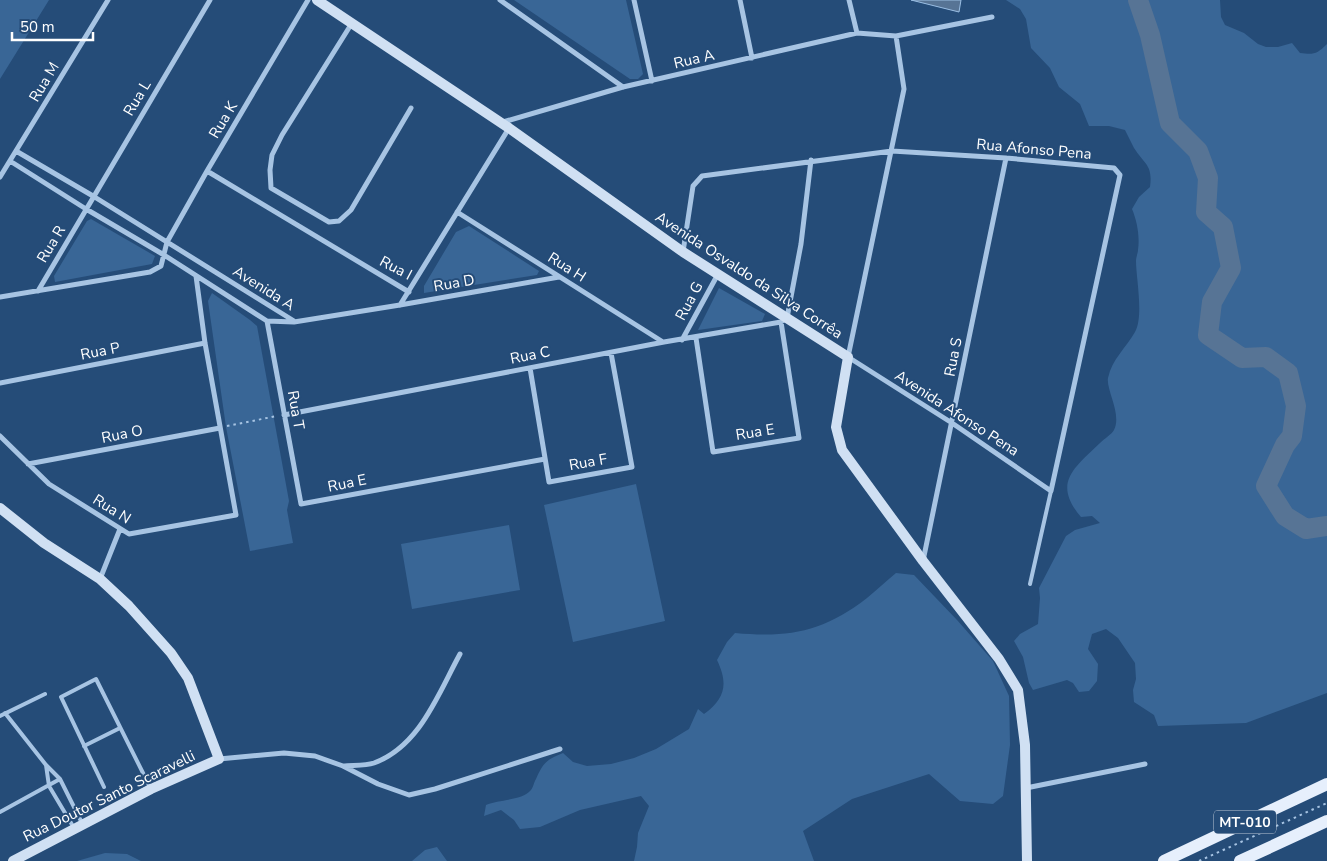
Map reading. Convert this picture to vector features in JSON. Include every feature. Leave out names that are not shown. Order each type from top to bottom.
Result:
[{"type":"main road","name":"MT-010","points":[[1164,861],[1327,784]]},
{"type":"main road","name":"MT-010","points":[[1240,861],[1327,821]]},
{"type":"street","name":"Rua M","points":[[0,177],[108,0]]},
{"type":"street","name":"Rua L","points":[[86,209],[210,0]]},
{"type":"street","name":"Rua K","points":[[164,255],[167,242],[207,171],[308,0]]},
{"type":"street","name":"Avenida Osvaldo da Silva Corrêa","points":[[317,0],[504,126],[683,252],[718,273],[784,320],[848,358],[836,427],[842,450],[923,561],[999,658],[1018,690],[1025,745],[1027,861]]},
{"type":"street","points":[[500,0],[623,87]]},
{"type":"street","points":[[634,0],[652,81]]},
{"type":"street","points":[[740,0],[752,58]]},
{"type":"street","points":[[849,0],[857,33]]},
{"type":"street","name":"Rua A","points":[[504,126],[623,87],[857,33],[896,36],[992,17]]},
{"type":"street","points":[[352,23],[282,135],[272,156],[270,170],[271,188],[330,222],[339,221],[352,210],[411,108]]},
{"type":"street","points":[[848,358],[904,89],[896,36]]},
{"type":"street","name":"Rua I","points":[[207,171],[409,292],[457,212],[504,126]]},
{"type":"street","name":"Avenida A","points":[[16,151],[93,196],[294,322]]},
{"type":"street","name":"Rua Afonso Pena","points":[[683,252],[693,186],[702,176],[811,160],[892,151],[1006,158],[1114,168],[1120,175],[1051,491]]},
{"type":"street","name":"Rua S","points":[[923,561],[1006,158]]},
{"type":"street","points":[[784,320],[801,244],[811,160]]},
{"type":"street","name":"Avenida A","points":[[10,161],[164,255],[267,321],[294,322]]},
{"type":"street","name":"Rua R","points":[[38,291],[86,209]]},
{"type":"street","name":"Rua H","points":[[457,212],[664,342]]},
{"type":"street","points":[[0,297],[150,272],[161,266],[164,255]]},
{"type":"street","name":"Rua G","points":[[682,340],[718,273]]},
{"type":"street","points":[[196,276],[205,343],[220,428]]},
{"type":"street","name":"Rua D","points":[[294,322],[559,277]]},
{"type":"street","points":[[400,305],[409,292]]},
{"type":"street","name":"Rua C","points":[[284,415],[784,320]]},
{"type":"street","name":"Rua E","points":[[696,338],[713,452],[799,438],[784,320]]},
{"type":"street","name":"Rua T","points":[[267,321],[301,504]]},
{"type":"street","name":"Rua P","points":[[0,383],[205,343]]},
{"type":"street","name":"Rua F","points":[[530,368],[549,482],[632,467],[611,353]]},
{"type":"street","name":"Avenida Afonso Pena","points":[[848,358],[952,423],[1051,491]]},
{"type":"street","name":"Rua O","points":[[28,464],[220,428]]},
{"type":"street","name":"Rua N","points":[[0,436],[49,484],[129,534],[236,515],[220,428]]},
{"type":"street","name":"Rua E","points":[[301,504],[545,459]]},
{"type":"street","points":[[0,508],[44,543],[100,579],[135,613],[171,653],[188,678],[220,759],[284,753],[315,756],[342,766],[378,784],[409,795],[435,789],[560,749]]},
{"type":"street","points":[[100,579],[120,529]]},
{"type":"street","points":[[342,766],[372,764],[397,752],[420,726],[460,654]]},
{"type":"street","name":"Rua Doutor Santo Scaravelli","points":[[13,861],[151,789],[220,759]]},
{"type":"street","points":[[1026,788],[1145,764]]},
{"type":"lane","points":[[1030,584],[1051,491]]},
{"type":"lane","points":[[104,787],[61,697],[96,679],[151,789]]},
{"type":"lane","points":[[0,716],[44,694]]},
{"type":"lane","points":[[6,713],[46,765],[60,779],[79,827]]},
{"type":"lane","points":[[84,746],[120,728]]},
{"type":"lane","points":[[46,765],[49,786],[79,827]]},
{"type":"lane","points":[[0,812],[60,779]]},
{"type":"path","points":[[220,428],[284,415]]},
{"type":"path","points":[[1199,861],[1327,803]]},
{"type":"shaded area","points":[[0,0],[49,0],[0,79]]},
{"type":"shaded area","points":[[514,0],[626,0],[643,74],[638,79],[630,79]]},
{"type":"shaded area","points":[[911,0],[961,0],[959,12]]},
{"type":"shaded area","points":[[1006,0],[1220,0],[1221,17],[1225,25],[1244,33],[1258,44],[1266,47],[1278,47],[1292,43],[1300,53],[1309,54],[1318,52],[1327,44],[1327,693],[1246,723],[1158,726],[1154,715],[1134,702],[1135,663],[1118,638],[1106,629],[1092,634],[1088,649],[1098,664],[1097,681],[1089,691],[1079,692],[1073,683],[1067,680],[1033,690],[1029,683],[1023,657],[1014,641],[1020,634],[1038,624],[1039,588],[1066,536],[1075,530],[1100,523],[1092,516],[1081,517],[1072,505],[1067,485],[1075,468],[1112,433],[1116,424],[1108,378],[1116,359],[1135,332],[1139,317],[1136,261],[1139,245],[1137,224],[1132,209],[1139,197],[1150,187],[1151,180],[1149,169],[1134,148],[1125,130],[1109,126],[1089,126],[1080,104],[1059,87],[1050,68],[1031,48],[1026,19],[1020,9]]},
{"type":"shaded area","points":[[91,219],[155,256],[152,264],[55,282],[54,276],[87,221]]},
{"type":"shaded area","points":[[469,226],[539,271],[537,275],[424,293],[424,286],[456,232]]},
{"type":"shaded area","points":[[719,288],[765,314],[762,321],[698,330]]},
{"type":"shaded area","points":[[212,293],[257,326],[289,501],[287,510],[293,543],[250,551],[226,427],[208,301]]},
{"type":"shaded area","points":[[636,484],[665,621],[573,642],[544,505]]},
{"type":"shaded area","points":[[509,525],[520,590],[412,609],[401,544]]},
{"type":"shaded area","points":[[896,573],[914,575],[957,620],[993,661],[1009,696],[1010,745],[1003,796],[993,804],[960,801],[929,774],[852,799],[803,831],[814,861],[634,861],[638,833],[649,806],[641,796],[580,810],[540,827],[520,829],[514,820],[501,810],[484,816],[486,805],[527,794],[532,789],[535,780],[546,763],[563,753],[573,762],[587,766],[611,764],[634,758],[656,749],[689,729],[698,709],[704,714],[721,696],[724,683],[717,660],[727,642],[735,633],[789,633],[820,625],[835,619],[851,609]]},
{"type":"shaded area","points":[[437,847],[447,861],[412,861],[425,850]]},
{"type":"shaded area","points":[[105,853],[127,854],[141,861],[77,861]]},
{"type":"waterway","points":[[1138,0],[1150,35],[1170,123],[1198,151],[1208,178],[1206,212],[1223,227],[1231,268],[1212,302],[1208,335],[1242,358],[1266,357],[1288,373],[1296,406],[1292,436],[1285,445],[1266,486],[1285,516],[1306,529],[1327,526]]}]
